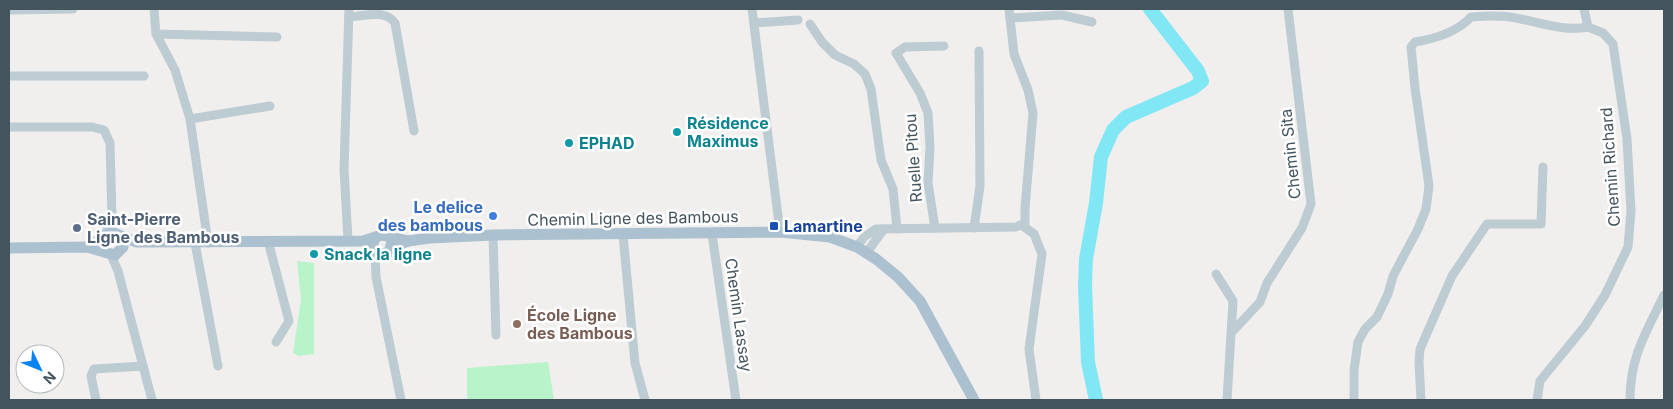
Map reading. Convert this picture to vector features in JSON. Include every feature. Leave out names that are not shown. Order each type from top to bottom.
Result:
[{"type":"main road","points":[[86,247],[112,232],[119,236],[123,243],[113,253]]},
{"type":"main road","name":"Chemin Ligne des Bambous","points":[[119,236],[136,242],[208,243],[348,240],[363,241],[382,246],[408,241],[492,235],[780,232],[830,237],[862,250],[898,277],[924,306],[974,400]]},
{"type":"main road","points":[[104,236],[100,244],[113,253]]},
{"type":"main road","name":"Chemin Ligne des Bambous","points":[[113,253],[136,242]]},
{"type":"main road","points":[[9,248],[86,247],[113,253]]},
{"type":"street","points":[[9,10],[74,9]]},
{"type":"street","points":[[154,9],[156,34],[175,70],[190,119],[208,243]]},
{"type":"street","points":[[752,9],[780,232]]},
{"type":"street","name":"Chemin Sita","points":[[1232,332],[1260,302],[1266,283],[1302,228],[1311,204],[1288,9]]},
{"type":"street","points":[[1354,400],[1354,370],[1358,342],[1365,329],[1377,317],[1388,294],[1393,276],[1418,229],[1426,209],[1429,186],[1411,47],[1415,42],[1447,33],[1465,24],[1471,16],[1512,17],[1553,27],[1578,29],[1588,26],[1584,9]]},
{"type":"street","points":[[348,240],[344,169],[349,13],[384,14],[391,16],[395,23],[414,132]]},
{"type":"street","points":[[862,250],[870,232],[884,229],[974,228],[1020,226],[1025,223],[1034,113],[1028,90],[1014,54],[1009,14],[1062,15],[1092,22]]},
{"type":"street","points":[[754,23],[798,20]]},
{"type":"street","points":[[810,24],[822,42],[835,55],[854,64],[865,74],[871,89],[881,160],[892,189],[897,229]]},
{"type":"street","name":"Chemin Richard","points":[[1538,400],[1540,381],[1585,326],[1605,295],[1623,259],[1630,235],[1631,211],[1626,139],[1612,44],[1603,33],[1588,26]]},
{"type":"street","points":[[156,34],[277,37]]},
{"type":"street","name":"Ruelle Pitou","points":[[935,228],[928,183],[930,147],[928,113],[896,53],[904,47],[944,46]]},
{"type":"street","points":[[974,228],[980,186],[979,51]]},
{"type":"street","points":[[9,76],[144,76]]},
{"type":"street","points":[[190,119],[270,106]]},
{"type":"street","points":[[9,126],[92,127],[104,130],[110,143],[112,218],[119,236]]},
{"type":"street","points":[[1421,400],[1420,349],[1452,276],[1487,224],[1541,224],[1543,167]]},
{"type":"street","points":[[104,236],[112,218]]},
{"type":"street","points":[[1020,226],[1038,240],[1042,254],[1029,349],[1036,400]]},
{"type":"street","name":"Chemin Lassay","points":[[712,234],[736,400]]},
{"type":"street","points":[[492,235],[496,335]]},
{"type":"street","points":[[623,235],[634,356],[645,400]]},
{"type":"street","points":[[268,241],[289,320],[276,342]]},
{"type":"street","points":[[195,243],[218,366]]},
{"type":"street","points":[[382,246],[377,272],[394,372],[401,400]]},
{"type":"street","points":[[113,253],[152,400]]},
{"type":"street","points":[[1216,274],[1233,301],[1228,400]]},
{"type":"street","points":[[1630,400],[1629,382],[1632,365],[1640,342],[1664,294]]},
{"type":"street","points":[[96,400],[91,376],[94,369],[143,366]]},
{"type":"green space","points":[[297,261],[314,263],[314,354],[299,356],[293,353],[301,300]]},
{"type":"green space","points":[[548,362],[554,400],[467,400],[467,368]]},
{"type":"waterway","points":[[1096,400],[1088,362],[1085,286],[1086,259],[1096,203],[1101,157],[1113,130],[1126,117],[1193,88],[1202,81],[1198,71],[1150,9]]},
{"type":"place","name":"Résidence Maximus","points":[[677,132]]},
{"type":"place","name":"EPHAD","points":[[569,143]]},
{"type":"place","name":"Le delice des bambous","points":[[493,216]]},
{"type":"place","name":"Lamartine","points":[[774,226]]},
{"type":"place","name":"Saint-Pierre Ligne des Bambous","points":[[77,228]]},
{"type":"place","name":"Snack la ligne","points":[[314,254]]},
{"type":"place","name":"École Ligne des Bambous","points":[[517,324]]}]
